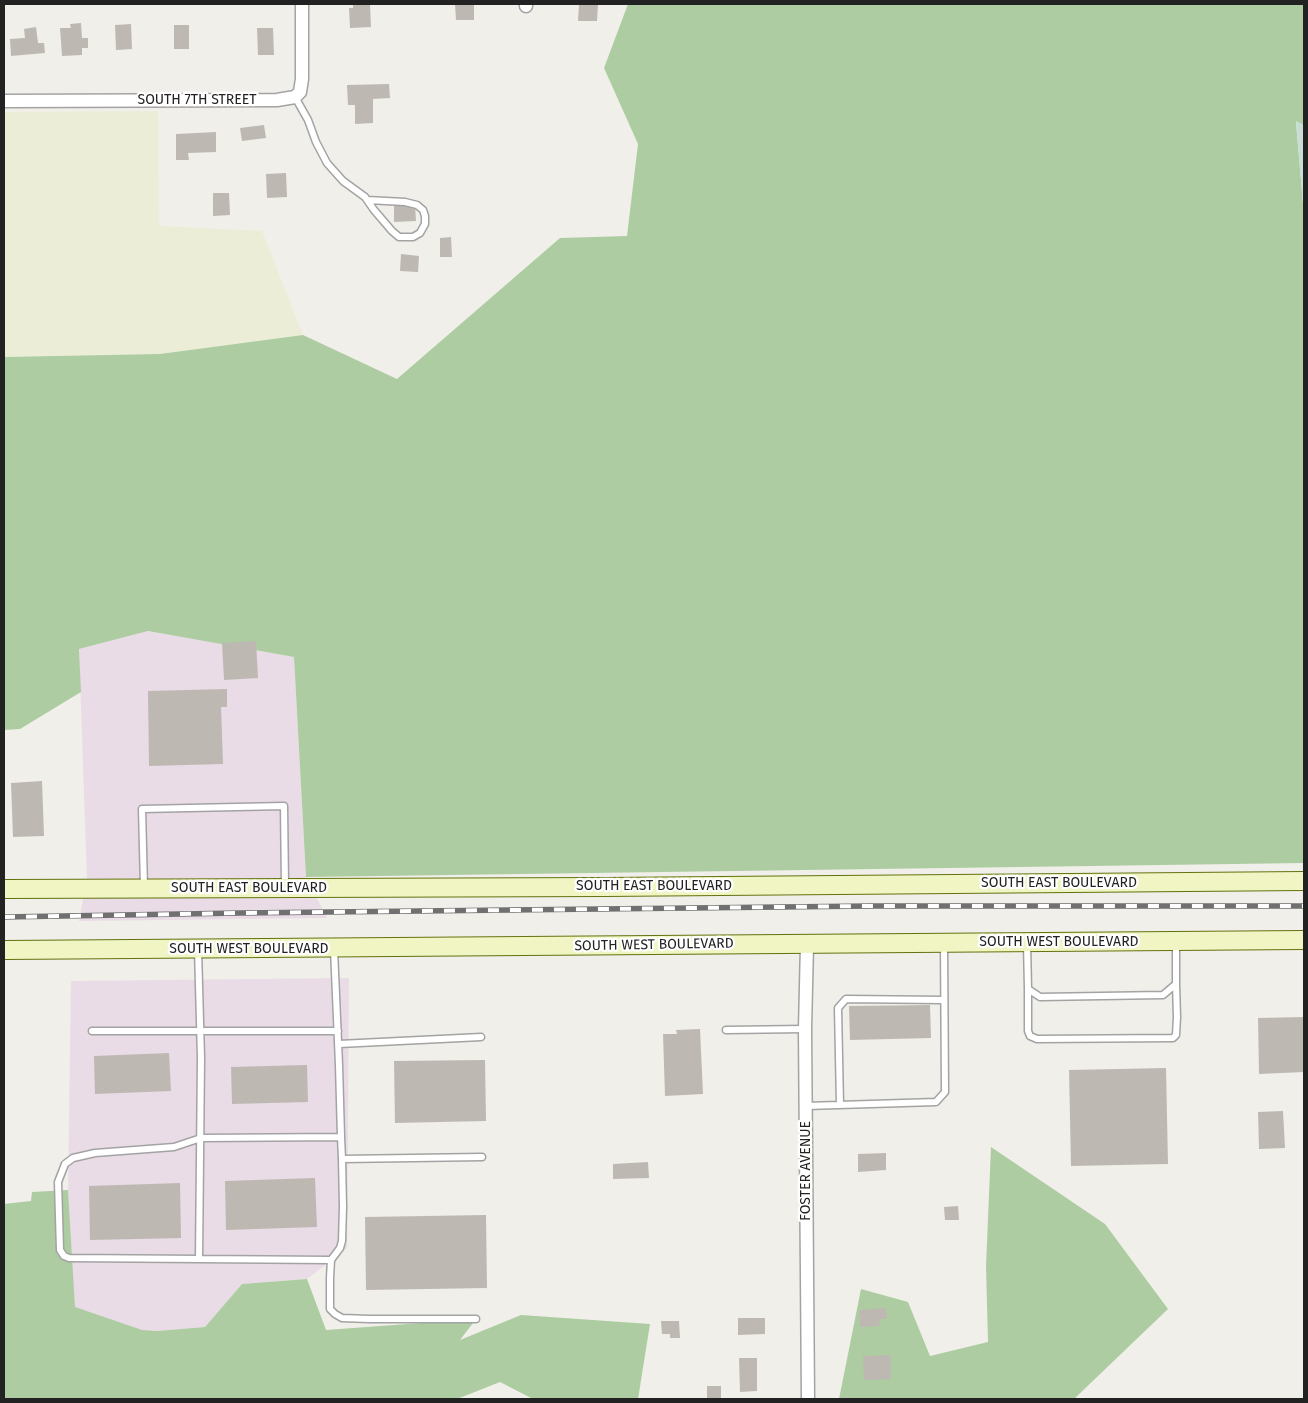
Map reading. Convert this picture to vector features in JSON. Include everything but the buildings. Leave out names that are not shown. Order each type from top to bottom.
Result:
[{"type":"main road","name":"SOUTH EAST BOULEVARD","points":[[4,889],[1304,881]]},
{"type":"main road","name":"SOUTH WEST BOULEVARD","points":[[4,950],[1304,940]]},
{"type":"street","points":[[295,97],[300,92],[302,79],[302,4]]},
{"type":"street","name":"SOUTH 7TH STREET","points":[[4,101],[277,100],[295,97]]},
{"type":"street","name":"FOSTER AVENUE","points":[[806,944],[808,1399]]},
{"type":"lane","points":[[295,97],[308,120],[326,163],[342,181],[367,200],[399,237],[413,238],[420,233],[425,224],[423,210],[417,205],[405,202],[367,200]]},
{"type":"lane","points":[[144,888],[142,810],[284,806],[285,887]]},
{"type":"lane","points":[[1027,942],[1028,1031],[1030,1036],[1034,1038],[1172,1038],[1176,1035],[1177,1017],[1176,941]]},
{"type":"lane","points":[[806,1106],[936,1102],[945,1092],[944,943]]},
{"type":"lane","points":[[334,948],[339,1044],[342,1241],[340,1248],[331,1260],[330,1308],[342,1318],[476,1320]]},
{"type":"lane","points":[[198,949],[201,1138],[199,1258]]},
{"type":"lane","points":[[1028,989],[1040,997],[1163,995],[1176,984]]},
{"type":"lane","points":[[840,1105],[838,1008],[846,999],[944,1000]]},
{"type":"lane","points":[[726,1030],[805,1029]]},
{"type":"lane","points":[[92,1031],[338,1031]]},
{"type":"lane","points":[[339,1044],[481,1037]]},
{"type":"lane","points":[[331,1260],[104,1259],[64,1256],[60,1250],[58,1182],[65,1164],[73,1158],[95,1153],[174,1146],[201,1138],[341,1137]]},
{"type":"lane","points":[[342,1159],[482,1157]]},
{"type":"shaded area","points":[[148,631],[294,657],[306,877],[327,918],[79,921],[87,879],[79,649]]},
{"type":"shaded area","points":[[349,978],[347,1248],[307,1279],[242,1284],[205,1327],[76,1338],[68,1190],[71,981]]},
{"type":"green space","points":[[628,4],[1304,4],[1304,125],[1296,122],[1304,215],[1304,863],[306,877],[294,657],[148,631],[79,649],[81,692],[20,729],[4,730],[4,357],[160,354],[303,335],[397,379],[560,238],[627,236],[638,144],[604,68]]},
{"type":"green space","points":[[158,111],[159,226],[262,231],[303,335],[160,354],[4,357],[4,112]]},
{"type":"green space","points":[[1296,121],[1304,125],[1304,215]]},
{"type":"green space","points":[[991,1147],[1105,1224],[1168,1309],[1074,1399],[839,1399],[861,1289],[908,1302],[930,1356],[988,1342],[986,1266]]},
{"type":"green space","points":[[68,1190],[75,1307],[142,1330],[157,1331],[205,1327],[242,1284],[307,1279],[326,1330],[476,1319],[460,1340],[521,1315],[650,1324],[638,1399],[533,1399],[500,1382],[457,1399],[4,1399],[4,1204],[31,1201],[32,1192]]},
{"type":"green space","points":[[1304,1398],[1304,1399],[1134,1399]]},
{"type":"railway","points":[[4,917],[871,906],[1304,906]]}]
